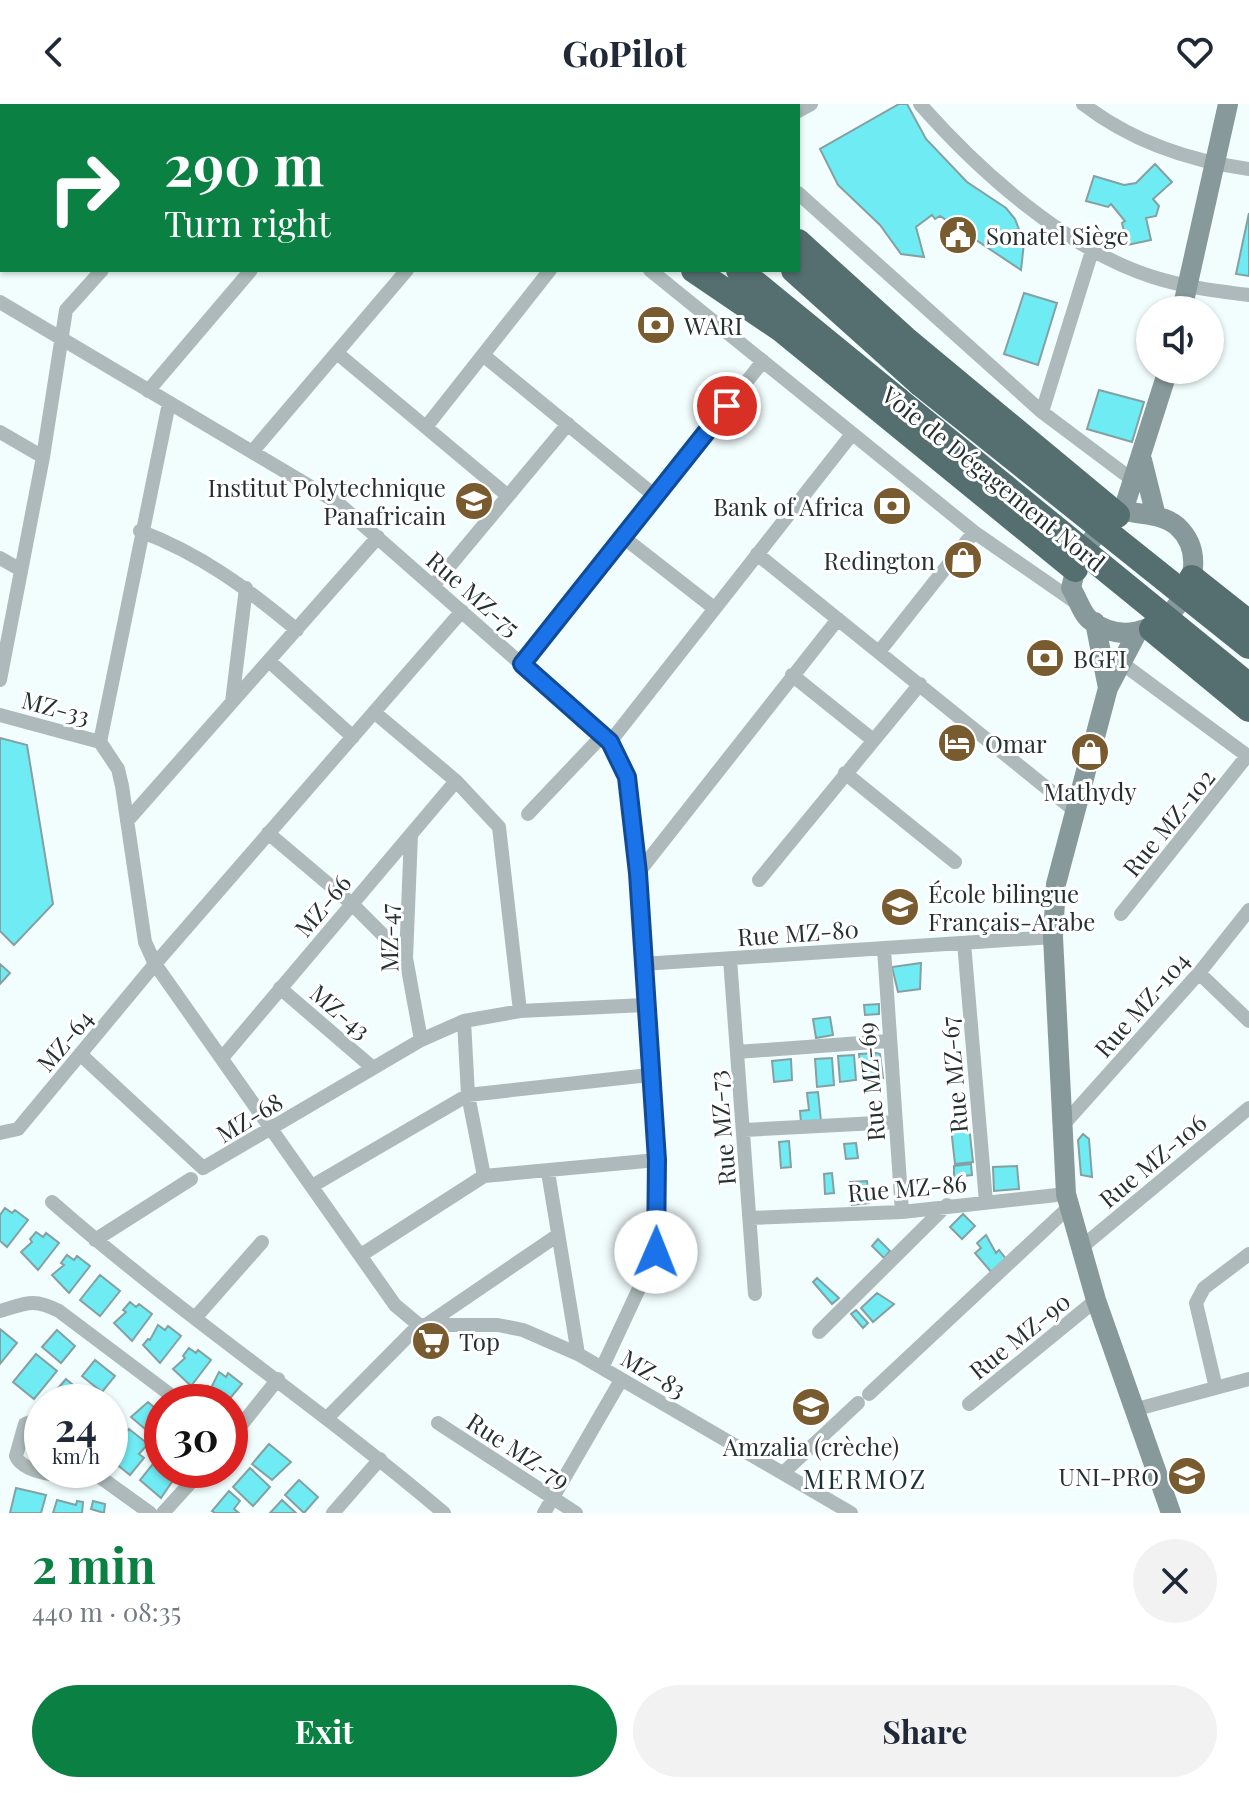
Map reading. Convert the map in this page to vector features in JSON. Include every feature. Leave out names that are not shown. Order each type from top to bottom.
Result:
[{"type":"highway","points":[[800,244],[1120,513]]},
{"type":"highway","points":[[800,260],[855,293]]},
{"type":"highway","points":[[697,272],[749,307],[1075,569]]},
{"type":"highway","points":[[719,272],[749,307]]},
{"type":"highway","name":"Voie de Dégagement Nord","points":[[741,272],[1249,686]]},
{"type":"highway","name":"Voie de Dégagement Nord","points":[[796,272],[920,383],[1249,646]]},
{"type":"highway","points":[[1192,578],[1249,623]]},
{"type":"highway","points":[[1145,630],[1249,709]]},
{"type":"street","points":[[920,104],[1002,183],[1092,251],[1153,278],[1249,295]]},
{"type":"street","points":[[1083,104],[1150,143],[1215,164],[1249,169]]},
{"type":"street","points":[[1185,296],[1228,104]]},
{"type":"street","points":[[800,195],[1042,412],[1134,481]]},
{"type":"street","points":[[1042,412],[1092,251]]},
{"type":"street","points":[[0,680],[43,457],[66,310],[100,272]]},
{"type":"street","points":[[148,391],[249,272]]},
{"type":"street","points":[[252,452],[405,272]]},
{"type":"street","points":[[426,427],[548,272]]},
{"type":"street","points":[[652,272],[974,532],[1089,615],[1122,633],[1145,630],[1164,621],[1194,570],[1186,540],[1176,526],[1156,516],[1120,513]]},
{"type":"street","name":"Rue MZ-75","points":[[0,302],[338,503],[606,739],[627,777],[638,873],[657,1160],[656,1252],[602,1368]]},
{"type":"street","points":[[337,353],[508,496]]},
{"type":"street","points":[[483,355],[655,496]]},
{"type":"street","points":[[522,664],[763,361]]},
{"type":"street","points":[[1108,688],[1089,615],[1071,588],[1077,560],[1100,531],[1120,513],[1142,460],[1164,384]]},
{"type":"street","points":[[169,403],[140,531],[100,742],[118,769],[139,918],[155,964],[395,1305],[422,1325]]},
{"type":"street","points":[[433,586],[568,424]]},
{"type":"street","points":[[0,432],[43,457]]},
{"type":"street","points":[[528,814],[606,739],[852,434]]},
{"type":"street","points":[[1142,460],[1156,516]]},
{"type":"street","points":[[140,531],[192,552],[246,588],[297,630]]},
{"type":"street","points":[[879,652],[974,532]]},
{"type":"street","points":[[127,821],[378,537]]},
{"type":"street","points":[[623,537],[714,608]]},
{"type":"street","points":[[757,554],[1074,810]]},
{"type":"street","points":[[0,558],[21,570]]},
{"type":"street","points":[[232,702],[246,588]]},
{"type":"street","name":"MZ-64","points":[[0,1133],[18,1129],[155,964],[462,611]]},
{"type":"street","points":[[638,873],[838,619]]},
{"type":"street","points":[[1145,630],[1108,688],[1056,884],[1053,937],[1068,1200],[1096,1300],[1137,1409],[1171,1513]]},
{"type":"street","points":[[269,661],[353,737]]},
{"type":"street","points":[[1123,664],[1248,757]]},
{"type":"street","points":[[792,675],[873,740]]},
{"type":"street","points":[[759,880],[920,684]]},
{"type":"street","points":[[374,712],[456,781],[499,827],[520,1011]]},
{"type":"street","name":"MZ-33","points":[[0,715],[100,742]]},
{"type":"street","name":"Rue MZ-102","points":[[1121,914],[1248,757]]},
{"type":"street","points":[[845,773],[955,862]]},
{"type":"street","name":"MZ-66","points":[[222,1058],[456,781]]},
{"type":"street","points":[[268,833],[352,904],[406,958]]},
{"type":"street","name":"MZ-47","points":[[411,835],[406,958],[421,1040]]},
{"type":"street","name":"Rue MZ-104","points":[[1063,1125],[1199,973],[1249,910]]},
{"type":"street","name":"Rue MZ-80","points":[[642,964],[1053,937]]},
{"type":"street","name":"Rue MZ-67","points":[[964,943],[986,1202]]},
{"type":"street","name":"Rue MZ-69","points":[[884,949],[902,1212]]},
{"type":"street","name":"Rue MZ-73","points":[[730,959],[755,1294]]},
{"type":"street","points":[[1199,973],[1249,1021]]},
{"type":"street","name":"MZ-43","points":[[280,988],[373,1068]]},
{"type":"street","name":"MZ-68","points":[[80,1054],[199,1167],[207,1167],[421,1040],[464,1021],[520,1011],[645,1005]]},
{"type":"street","points":[[464,1021],[468,1095],[484,1176]]},
{"type":"street","points":[[737,1052],[888,1041]]},
{"type":"street","points":[[312,1186],[468,1095],[649,1075]]},
{"type":"street","name":"Rue MZ-106","points":[[1083,1246],[1249,1108]]},
{"type":"street","points":[[744,1130],[896,1122]]},
{"type":"street","points":[[361,1255],[484,1176],[657,1160]]},
{"type":"street","points":[[548,1172],[578,1354]]},
{"type":"street","points":[[95,1240],[191,1179]]},
{"type":"street","points":[[783,1473],[864,1399],[1068,1200]]},
{"type":"street","name":"Rue MZ-86","points":[[751,1218],[902,1212],[986,1202],[1068,1200]]},
{"type":"street","points":[[52,1202],[95,1240],[278,1379],[444,1513]]},
{"type":"street","points":[[819,1332],[948,1205]]},
{"type":"street","points":[[327,1418],[422,1325],[558,1235]]},
{"type":"street","points":[[195,1318],[262,1242]]},
{"type":"street","points":[[1216,1388],[1196,1303],[1204,1288],[1249,1254]]},
{"type":"street","name":"Rue MZ-90","points":[[969,1404],[1096,1300]]},
{"type":"street","points":[[0,1311],[21,1303],[41,1302],[59,1311],[156,1384]]},
{"type":"street","name":"MZ-83","points":[[422,1325],[498,1325],[523,1330],[578,1354],[851,1513]]},
{"type":"street","points":[[248,1416],[278,1379]]},
{"type":"street","points":[[1137,1409],[1249,1379]]},
{"type":"street","points":[[544,1513],[621,1380]]},
{"type":"street","name":"Rue MZ-79","points":[[438,1423],[576,1513]]},
{"type":"street","points":[[24,1428],[16,1456],[24,1466]]},
{"type":"street","points":[[333,1513],[380,1459]]},
{"type":"street","points":[[115,1488],[150,1513]]},
{"type":"street","points":[[163,1513],[186,1488]]},
{"type":"building","points":[[899,104],[907,104],[926,139],[967,182],[1006,208],[1015,219],[1024,243],[1021,270],[940,216],[935,219],[932,215],[916,227],[924,257],[901,254],[880,225],[838,185],[820,149]]},
{"type":"building","points":[[1155,164],[1172,182],[1153,199],[1159,206],[1156,216],[1146,218],[1151,240],[1127,245],[1122,223],[1125,221],[1111,204],[1108,207],[1086,201],[1094,176],[1124,185],[1136,183]]},
{"type":"building","points":[[1249,213],[1249,276],[1236,274]]},
{"type":"building","points":[[1024,293],[1057,303],[1038,365],[1004,354]]},
{"type":"building","points":[[1099,390],[1144,402],[1132,442],[1087,429]]},
{"type":"building","points":[[0,738],[27,745],[53,904],[14,945],[0,931]]},
{"type":"building","points":[[921,963],[920,989],[898,992],[892,967]]},
{"type":"building","points":[[0,964],[10,973],[0,984]]},
{"type":"building","points":[[879,1004],[879,1014],[865,1015],[864,1005]]},
{"type":"building","points":[[830,1017],[833,1035],[816,1038],[813,1019]]},
{"type":"building","points":[[859,1054],[880,1054],[883,1078],[861,1074]]},
{"type":"building","points":[[854,1055],[856,1080],[840,1082],[838,1056]]},
{"type":"building","points":[[832,1058],[834,1085],[817,1087],[815,1059]]},
{"type":"building","points":[[791,1059],[792,1080],[774,1082],[772,1061]]},
{"type":"building","points":[[818,1092],[821,1121],[801,1123],[800,1111],[809,1110],[807,1093]]},
{"type":"building","points":[[969,1126],[973,1162],[955,1164],[951,1128]]},
{"type":"building","points":[[1083,1134],[1089,1139],[1092,1177],[1081,1175],[1078,1140]]},
{"type":"building","points":[[789,1141],[791,1167],[781,1168],[779,1142]]},
{"type":"building","points":[[856,1143],[858,1158],[846,1159],[844,1144]]},
{"type":"building","points":[[971,1164],[972,1175],[954,1177],[954,1166]]},
{"type":"building","points":[[1017,1166],[1019,1189],[994,1191],[993,1167]]},
{"type":"building","points":[[832,1173],[834,1193],[825,1194],[824,1174]]},
{"type":"building","points":[[867,1181],[869,1203],[852,1205],[850,1182]]},
{"type":"building","points":[[5,1208],[12,1213],[15,1210],[28,1220],[7,1247],[0,1241],[0,1215]]},
{"type":"building","points":[[963,1214],[975,1226],[962,1239],[950,1227]]},
{"type":"building","points":[[36,1232],[43,1237],[46,1233],[59,1243],[38,1270],[21,1252],[32,1242],[30,1239]]},
{"type":"building","points":[[986,1235],[996,1253],[999,1250],[1007,1260],[992,1273],[975,1253],[981,1248],[977,1243]]},
{"type":"building","points":[[878,1239],[890,1251],[884,1258],[872,1246]]},
{"type":"building","points":[[67,1255],[74,1260],[77,1256],[90,1266],[69,1293],[52,1275],[64,1265],[61,1263]]},
{"type":"building","points":[[100,1275],[120,1291],[100,1316],[80,1300]]},
{"type":"building","points":[[817,1278],[839,1298],[832,1304],[813,1282]]},
{"type":"building","points":[[877,1293],[894,1304],[873,1322],[861,1308]]},
{"type":"building","points":[[130,1302],[136,1307],[139,1304],[152,1314],[132,1341],[114,1323],[126,1312],[123,1310]]},
{"type":"building","points":[[856,1310],[868,1323],[863,1328],[851,1314]]},
{"type":"building","points":[[158,1325],[165,1330],[168,1326],[181,1336],[160,1363],[143,1345],[150,1340]]},
{"type":"building","points":[[0,1329],[17,1343],[0,1364]]},
{"type":"building","points":[[57,1330],[75,1346],[61,1363],[42,1347]]},
{"type":"building","points":[[189,1348],[196,1353],[198,1350],[211,1360],[193,1384],[173,1369],[185,1358],[183,1356]]},
{"type":"building","points":[[36,1354],[57,1371],[46,1384],[24,1384],[24,1391],[13,1382]]},
{"type":"building","points":[[95,1360],[115,1376],[108,1384],[92,1384],[82,1376]]},
{"type":"building","points":[[219,1372],[226,1377],[228,1373],[242,1384],[213,1384]]},
{"type":"building","points":[[144,1406],[144,1428],[131,1417]]},
{"type":"building","points":[[128,1430],[144,1441],[144,1448],[139,1454],[144,1458],[130,1475],[128,1473]]},
{"type":"building","points":[[269,1444],[291,1462],[272,1480],[252,1464]]},
{"type":"building","points":[[250,1468],[270,1487],[253,1506],[234,1488],[248,1488]]},
{"type":"building","points":[[299,1480],[318,1497],[304,1513],[285,1495]]},
{"type":"building","points":[[16,1488],[46,1495],[41,1513],[10,1513]]},
{"type":"building","points":[[149,1488],[168,1488],[161,1498]]},
{"type":"building","points":[[229,1491],[240,1501],[234,1509],[239,1513],[212,1511]]},
{"type":"building","points":[[57,1500],[76,1505],[77,1501],[83,1502],[82,1513],[53,1513]]},
{"type":"building","points":[[282,1500],[296,1513],[270,1513]]},
{"type":"building","points":[[93,1501],[105,1504],[104,1513],[91,1509]]},
{"type":"place","name":"Sonatel Siège","points":[[958,235]]},
{"type":"place","name":"WARI","points":[[656,325]]},
{"type":"place","name":"Institut Polytechnique Panafricain","points":[[474,501]]},
{"type":"place","name":"Bank of Africa","points":[[892,506]]},
{"type":"place","name":"Redington","points":[[963,560]]},
{"type":"place","name":"BGFI","points":[[1045,658]]},
{"type":"place","name":"Omar","points":[[957,743]]},
{"type":"place","name":"Mathydy","points":[[1090,752]]},
{"type":"place","name":"École bilingue Français-Arabe","points":[[900,907]]},
{"type":"place","name":"Top","points":[[431,1341]]},
{"type":"place","name":"Amzalia (crèche)","points":[[811,1407]]},
{"type":"place","name":"UNI-PRO","points":[[1187,1476]]},
{"type":"district","name":"MERMOZ","points":[[865,1478]]},
{"type":"route","points":[[656,1252],[657,1160],[638,873],[627,777],[610,742],[522,664],[727,406]]}]
